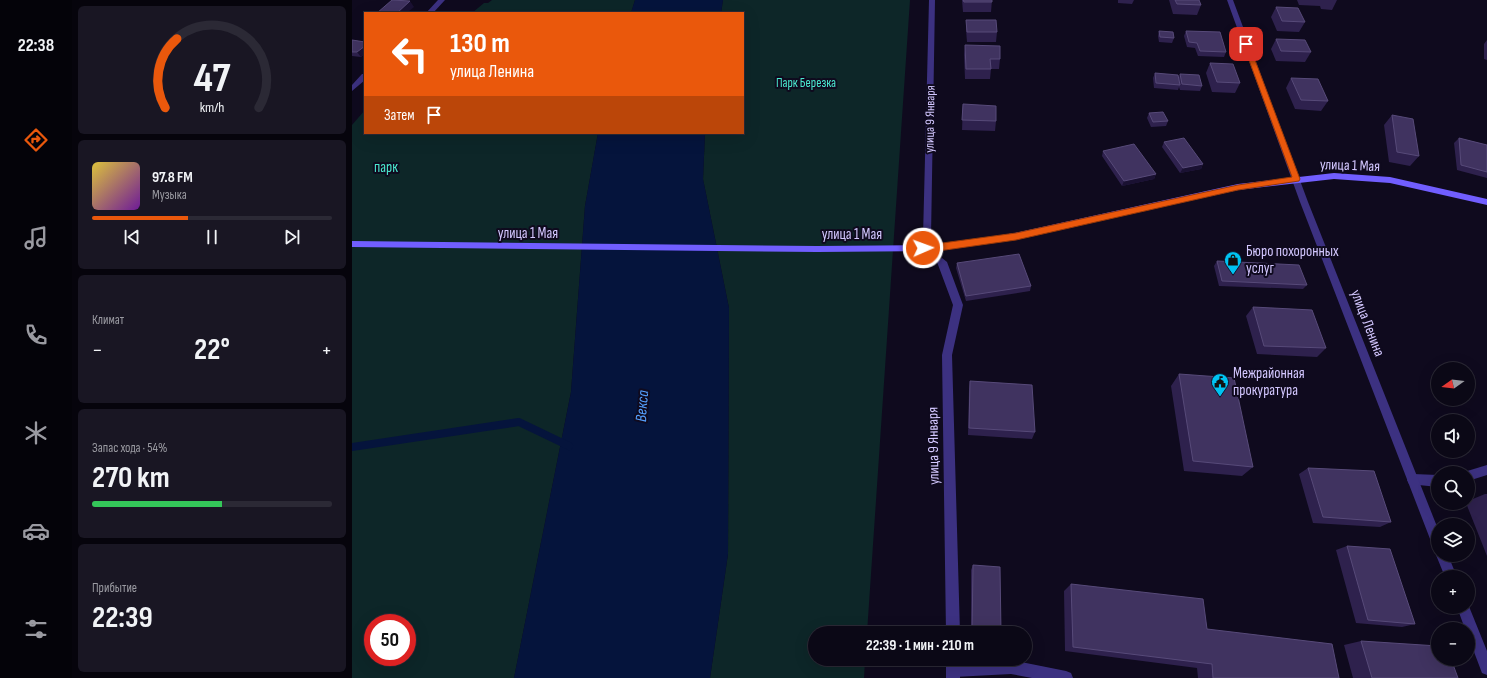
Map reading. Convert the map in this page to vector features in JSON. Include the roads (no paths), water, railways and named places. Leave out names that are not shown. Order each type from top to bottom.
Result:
[{"type":"main road","name":"улица 1 Мая","points":[[352,244],[817,249],[938,248],[1016,236],[1238,188],[1296,179],[1334,176],[1390,180],[1487,202]]},
{"type":"street","points":[[430,12],[442,0]]},
{"type":"street","name":"улица 9 Января","points":[[927,237],[932,0]]},
{"type":"street","name":"улица Ленина","points":[[1230,0],[1296,179],[1431,526]]},
{"type":"street","points":[[352,89],[364,77]]},
{"type":"street","name":"улица 9 Января","points":[[942,262],[958,305],[947,355],[953,626]]},
{"type":"street","points":[[1475,474],[1487,470]]},
{"type":"street","points":[[1413,480],[1431,481]]},
{"type":"street","points":[[1467,614],[1482,642],[1487,668]]},
{"type":"street","points":[[954,669],[1011,667],[1066,678]]},
{"type":"water","points":[[635,0],[723,0],[721,12],[631,12]]},
{"type":"water","name":"Векса","points":[[598,134],[705,134],[703,179],[729,308],[728,554],[710,678],[514,678],[571,392],[585,206]]},
{"type":"waterway","points":[[352,447],[519,422],[569,446]]},
{"type":"place","name":"Бюро похоронных услуг","points":[[1233,275]]},
{"type":"place","name":"Межрайонная прокуратура","points":[[1220,397]]},
{"type":"park label","name":"Парк Березка","points":[[806,82]]},
{"type":"park label","name":"парк","points":[[386,167]]}]
